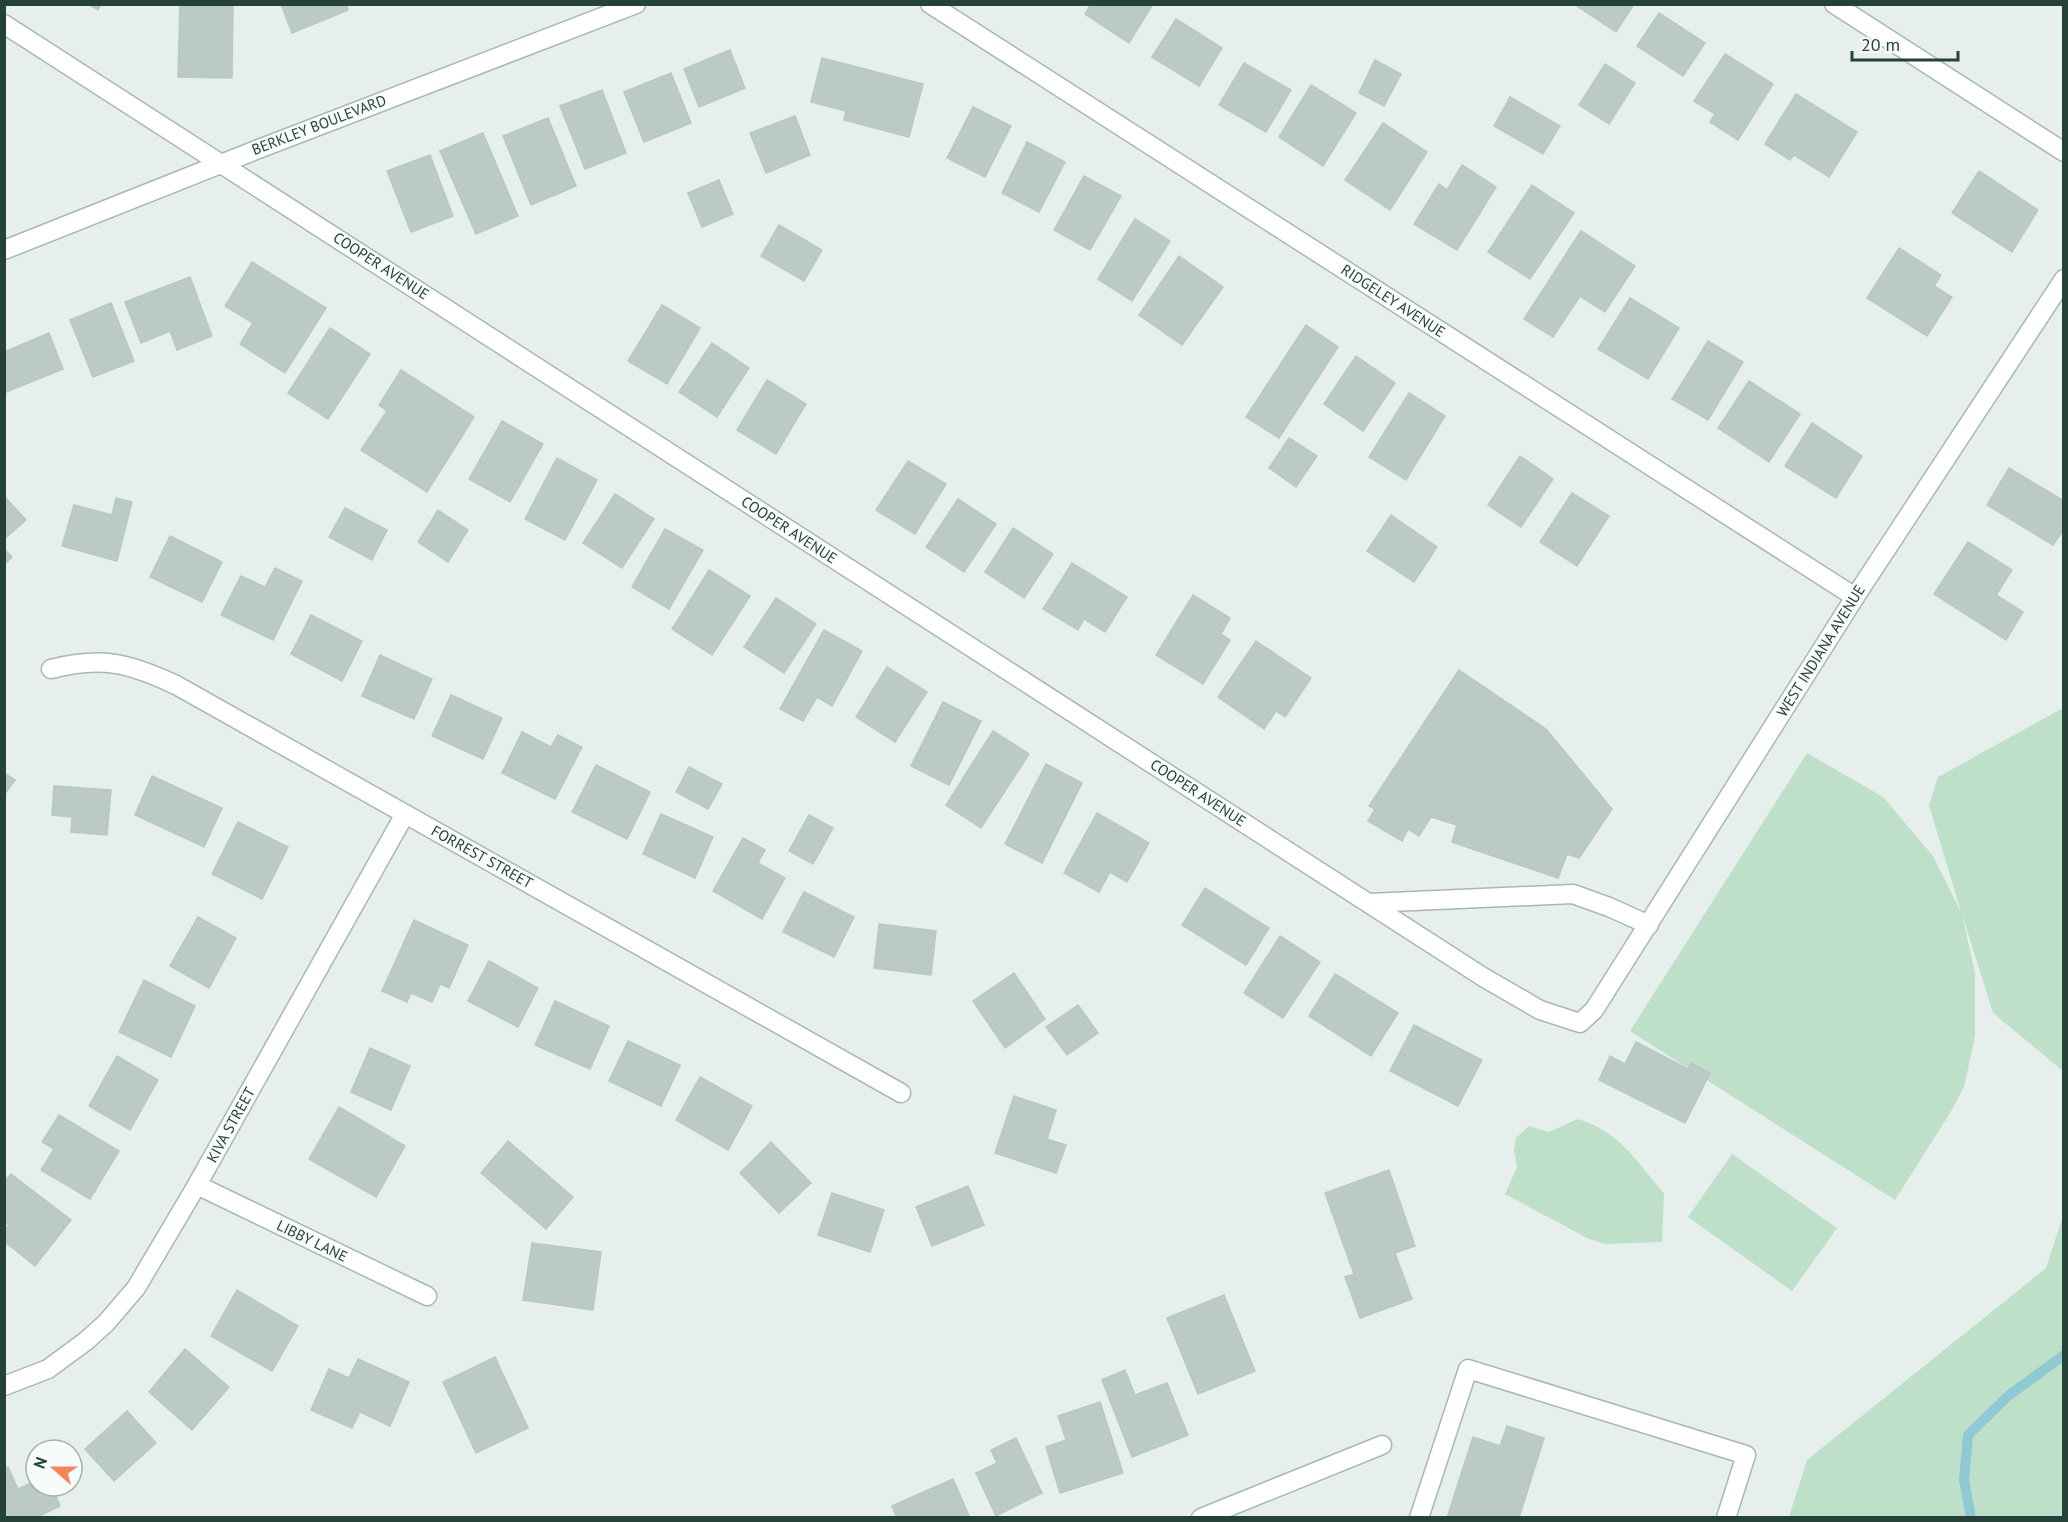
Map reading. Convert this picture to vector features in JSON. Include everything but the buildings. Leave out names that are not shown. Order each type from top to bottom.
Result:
[{"type":"street","name":"BERKLEY BOULEVARD","points":[[4,250],[636,4]]},
{"type":"street","name":"RIDGELEY AVENUE","points":[[930,4],[1855,597]]},
{"type":"street","points":[[1834,4],[2064,152]]},
{"type":"street","name":"COOPER AVENUE","points":[[4,24],[1483,977],[1540,1010],[1580,1023]]},
{"type":"street","name":"WEST INDIANA AVENUE","points":[[1580,1023],[1594,1010],[1855,597],[2064,279]]},
{"type":"street","name":"FORREST STREET","points":[[51,669],[76,662],[102,661],[155,675],[176,685],[901,1093]]},
{"type":"street","name":"KIVA STREET","points":[[4,1386],[48,1369],[86,1341],[106,1323],[136,1288],[197,1185],[405,814]]},
{"type":"street","points":[[1369,903],[1574,894],[1649,925]]},
{"type":"street","name":"LIBBY LANE","points":[[197,1185],[427,1296]]},
{"type":"street","points":[[1419,1518],[1468,1370],[1746,1455],[1726,1518]]},
{"type":"street","points":[[1201,1518],[1382,1445]]},
{"type":"green space","points":[[2061,709],[2063,710],[2063,1071],[1993,1013],[1962,914],[1975,973],[1975,1036],[1964,1087],[1895,1200],[1630,1031],[1807,753],[1883,797],[1933,856],[1961,912],[1929,805],[1938,777]]},
{"type":"green space","points":[[1578,1119],[1593,1124],[1617,1140],[1664,1193],[1662,1242],[1605,1244],[1587,1238],[1505,1194],[1517,1167],[1514,1150],[1516,1138],[1529,1126],[1549,1132]]},
{"type":"green space","points":[[1732,1154],[1837,1228],[1792,1291],[1688,1217]]},
{"type":"green space","points":[[2063,1216],[2063,1517],[1789,1517],[1807,1460],[2046,1268]]},
{"type":"waterway","points":[[1971,1518],[1964,1480],[1968,1435],[2008,1396],[2064,1355]]}]
